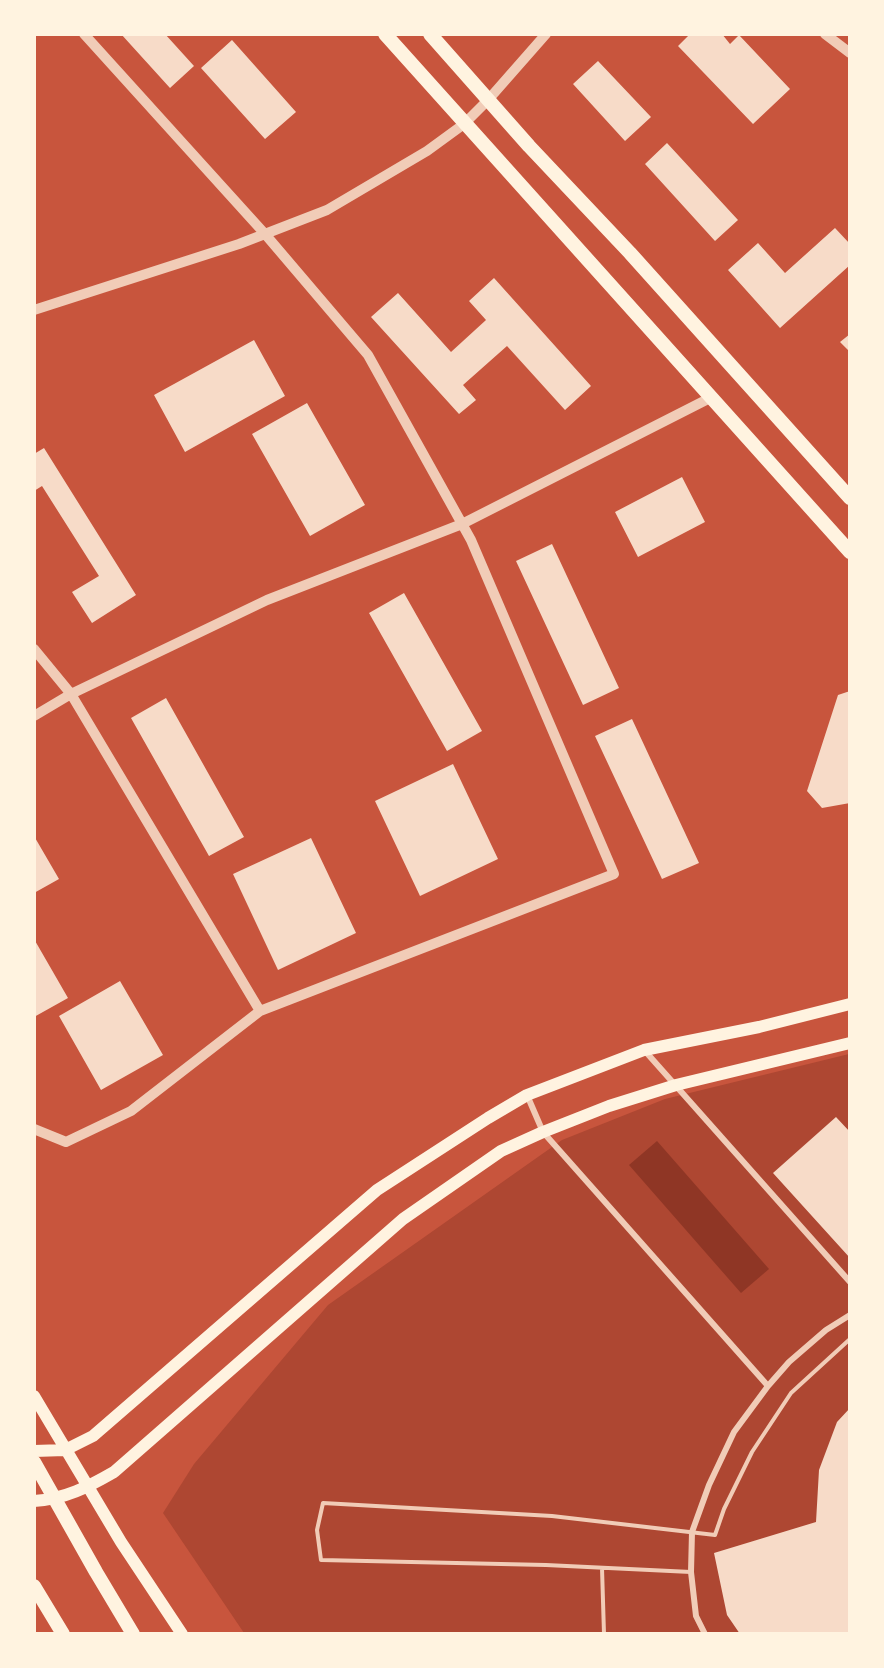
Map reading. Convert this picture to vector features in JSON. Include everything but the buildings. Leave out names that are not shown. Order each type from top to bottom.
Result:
[{"type":"main road","points":[[385,34],[849,552]]},
{"type":"main road","points":[[430,34],[849,498]]},
{"type":"main road","points":[[34,1451],[65,1450],[93,1436],[377,1190],[527,1095],[644,1050],[759,1027],[849,1004]]},
{"type":"main road","points":[[34,1501],[55,1499],[88,1488],[114,1472],[403,1219],[501,1151],[609,1106],[676,1085],[849,1043]]},
{"type":"main road","points":[[34,1396],[120,1542],[182,1634]]},
{"type":"main road","points":[[34,1462],[133,1634]]},
{"type":"main road","points":[[34,1586],[63,1634]]},
{"type":"street","points":[[34,1129],[66,1142],[131,1112],[260,1011],[614,874],[471,540],[368,356],[265,234],[84,34]]},
{"type":"street","points":[[34,310],[265,234],[327,210],[427,151],[464,124],[546,34]]},
{"type":"street","points":[[825,34],[849,53]]},
{"type":"street","points":[[34,716],[71,694],[267,600],[462,524],[710,398]]},
{"type":"street","points":[[34,649],[71,694],[260,1011]]},
{"type":"street","points":[[644,1050],[849,1282]]},
{"type":"street","points":[[527,1095],[543,1132],[768,1386]]},
{"type":"street","points":[[705,1634],[696,1616],[692,1572],[692,1532],[709,1485],[734,1432],[768,1386],[789,1362],[826,1330],[849,1316]]},
{"type":"lane","points":[[692,1572],[321,1560],[317,1530],[323,1503],[552,1516],[715,1535],[724,1509],[752,1452],[791,1393],[849,1339]]},
{"type":"lane","points":[[602,1568],[604,1634]]},
{"type":"shaded area","points":[[849,1054],[849,1633],[244,1633],[163,1513],[194,1464],[328,1305],[562,1140],[665,1099]]},
{"type":"shaded area","points":[[657,1141],[769,1269],[741,1293],[629,1165]]}]
